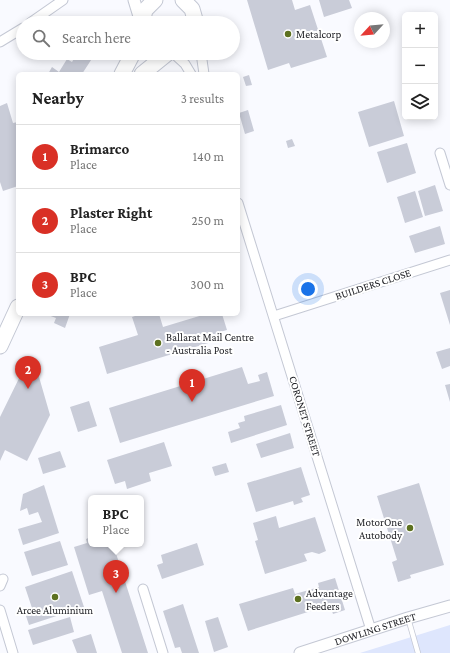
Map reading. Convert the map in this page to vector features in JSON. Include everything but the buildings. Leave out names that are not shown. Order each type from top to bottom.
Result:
[{"type":"highway","points":[[143,16],[145,10],[155,0]]},
{"type":"highway","points":[[183,0],[190,6],[194,16]]},
{"type":"highway","points":[[197,16],[201,0]]},
{"type":"highway","points":[[123,72],[130,60]]},
{"type":"highway","points":[[144,72],[159,60]]},
{"type":"highway","points":[[0,346],[16,311]]},
{"type":"street","points":[[40,16],[63,0]]},
{"type":"street","points":[[134,0],[139,16]]},
{"type":"street","points":[[0,42],[16,32]]},
{"type":"street","points":[[181,60],[190,72]]},
{"type":"street","points":[[202,60],[204,72]]},
{"type":"street","points":[[440,153],[450,185]]},
{"type":"street","name":"CORONET STREET","points":[[240,209],[371,630]]},
{"type":"street","name":"BUILDERS CLOSE","points":[[274,316],[450,260]]},
{"type":"street","points":[[143,589],[163,653]]},
{"type":"street","name":"DOWLING STREET","points":[[300,653],[450,606]]},
{"type":"street","points":[[0,610],[13,653]]},
{"type":"lane","points":[[408,618],[418,653]]},
{"type":"shaded area","points":[[450,625],[450,653],[360,653]]},
{"type":"place","name":"Metalcorp","points":[[288,34]]},
{"type":"place","name":"Ballarat Mail Centre - Australia Post","points":[[158,343]]},
{"type":"place","name":"Plaster Right","points":[[28,389]]},
{"type":"place","name":"Brimarco","points":[[192,402]]},
{"type":"place","name":"MotorOne Autobody","points":[[410,528]]},
{"type":"place","name":"BPC","points":[[116,593]]},
{"type":"place","name":"Arcee Aluminium","points":[[55,597]]},
{"type":"place","name":"Advantage Feeders","points":[[298,599]]}]
